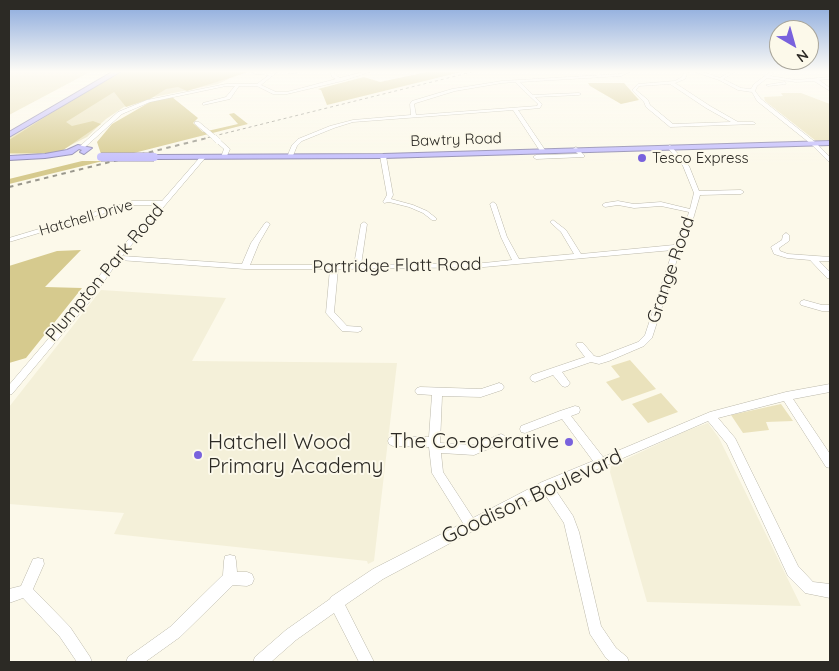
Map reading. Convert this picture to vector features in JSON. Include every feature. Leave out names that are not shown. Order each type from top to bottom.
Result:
[{"type":"highway","points":[[9,129],[54,103]]},
{"type":"highway","points":[[9,135],[63,103]]},
{"type":"highway","name":"Bawtry Road","points":[[12,158],[69,152],[74,154],[83,150],[101,157],[290,157],[830,143]]},
{"type":"street","points":[[83,150],[111,119],[130,107],[142,103]]},
{"type":"street","points":[[413,103],[414,117]]},
{"type":"street","points":[[290,157],[295,145],[300,140],[353,121],[538,107],[539,103]]},
{"type":"street","points":[[647,103],[672,126]]},
{"type":"street","points":[[702,103],[738,123]]},
{"type":"street","points":[[762,103],[813,143],[830,160]]},
{"type":"street","points":[[515,109],[542,150]]},
{"type":"street","points":[[197,123],[227,149],[224,157]]},
{"type":"street","points":[[662,127],[753,123]]},
{"type":"street","name":"Grange Road","points":[[535,378],[591,358],[599,361],[606,359],[642,344],[649,336],[677,247],[688,226],[696,193],[686,166],[670,147]]},
{"type":"street","points":[[536,157],[582,156],[576,149]]},
{"type":"street","points":[[822,152],[830,153]]},
{"type":"street","points":[[384,156],[390,195],[387,201],[411,206],[426,212],[434,219]]},
{"type":"street","name":"Plumpton Park Road","points":[[9,391],[87,299],[117,258],[203,157]]},
{"type":"street","points":[[696,193],[741,192]]},
{"type":"street","name":"Hatchell Drive","points":[[9,240],[132,203],[164,203]]},
{"type":"street","points":[[605,205],[618,203],[634,206],[661,204],[692,211]]},
{"type":"street","points":[[493,204],[504,237],[517,262]]},
{"type":"street","points":[[551,220],[564,231],[579,257]]},
{"type":"street","points":[[245,267],[255,242],[267,224]]},
{"type":"street","points":[[357,268],[364,224]]},
{"type":"street","points":[[786,235],[785,241],[775,248],[777,252],[786,256],[830,259]]},
{"type":"street","name":"Partridge Flatt Road","points":[[117,258],[245,267],[357,268],[517,262],[677,247]]},
{"type":"street","points":[[814,259],[830,276]]},
{"type":"street","points":[[334,268],[330,313],[345,329],[358,329]]},
{"type":"street","points":[[804,303],[822,308],[830,308]]},
{"type":"street","points":[[580,345],[591,358]]},
{"type":"street","points":[[555,371],[565,383]]},
{"type":"street","points":[[420,391],[481,393],[499,387]]},
{"type":"street","name":"Goodison Boulevard","points":[[260,662],[291,635],[378,574],[470,524],[546,486],[602,464],[710,416],[786,396],[830,388]]},
{"type":"street","points":[[437,392],[434,445],[438,472],[470,524]]},
{"type":"street","points":[[786,396],[830,463]]},
{"type":"street","points":[[525,429],[575,410]]},
{"type":"street","points":[[564,414],[602,464]]},
{"type":"street","points":[[710,416],[731,442],[793,571],[810,588],[830,591]]},
{"type":"street","points":[[393,441],[474,450],[501,439]]},
{"type":"street","points":[[546,486],[569,520],[574,532],[595,629],[611,653],[622,662]]},
{"type":"street","points":[[133,662],[175,632],[230,578],[230,561]]},
{"type":"street","points":[[9,596],[25,591],[38,564]]},
{"type":"street","points":[[230,578],[247,579]]},
{"type":"street","points":[[25,591],[66,632],[85,662]]},
{"type":"street","points":[[336,602],[367,662]]},
{"type":"shaded area","points":[[9,103],[31,103],[9,115]]},
{"type":"shaded area","points":[[64,103],[134,103],[124,107],[106,119],[87,137],[65,148],[38,154],[9,154],[9,137]]},
{"type":"shaded area","points":[[67,103],[96,103],[66,122],[72,126],[93,121],[101,124],[59,153],[9,153],[9,140]]},
{"type":"shaded area","points":[[123,103],[137,103],[126,107]]},
{"type":"shaded area","points":[[148,103],[180,103],[198,118],[193,123],[203,132],[238,124],[229,114],[234,113],[248,124],[126,155],[101,154],[97,142],[112,124]]},
{"type":"shaded area","points":[[768,103],[830,104],[830,141],[816,141]]},
{"type":"shaded area","points":[[82,161],[103,161],[9,184],[9,179]]},
{"type":"shaded area","points":[[81,250],[45,287],[82,288],[26,358],[9,363],[9,266],[57,251]]},
{"type":"shaded area","name":"Hatchell Wood Primary Academy","points":[[101,290],[226,298],[192,361],[397,363],[374,561],[368,564],[367,561],[114,534],[124,513],[9,504],[9,407]]},
{"type":"shaded area","points":[[630,360],[656,389],[622,401],[606,382],[620,377],[611,366]]},
{"type":"shaded area","points":[[661,393],[678,412],[648,423],[632,404]]},
{"type":"shaded area","points":[[781,404],[793,421],[766,422],[769,430],[743,433],[731,415]]},
{"type":"shaded area","points":[[708,423],[719,438],[801,606],[647,602],[610,472],[611,466],[686,431]]},
{"type":"railway","points":[[202,139],[346,103]]},
{"type":"railway","points":[[9,187],[207,138]]},
{"type":"place","name":"Tesco Express","points":[[642,158]]},
{"type":"place","name":"The Co-operative","points":[[569,442]]},
{"type":"place","name":"Hatchell Wood Primary Academy","points":[[198,455]]}]
